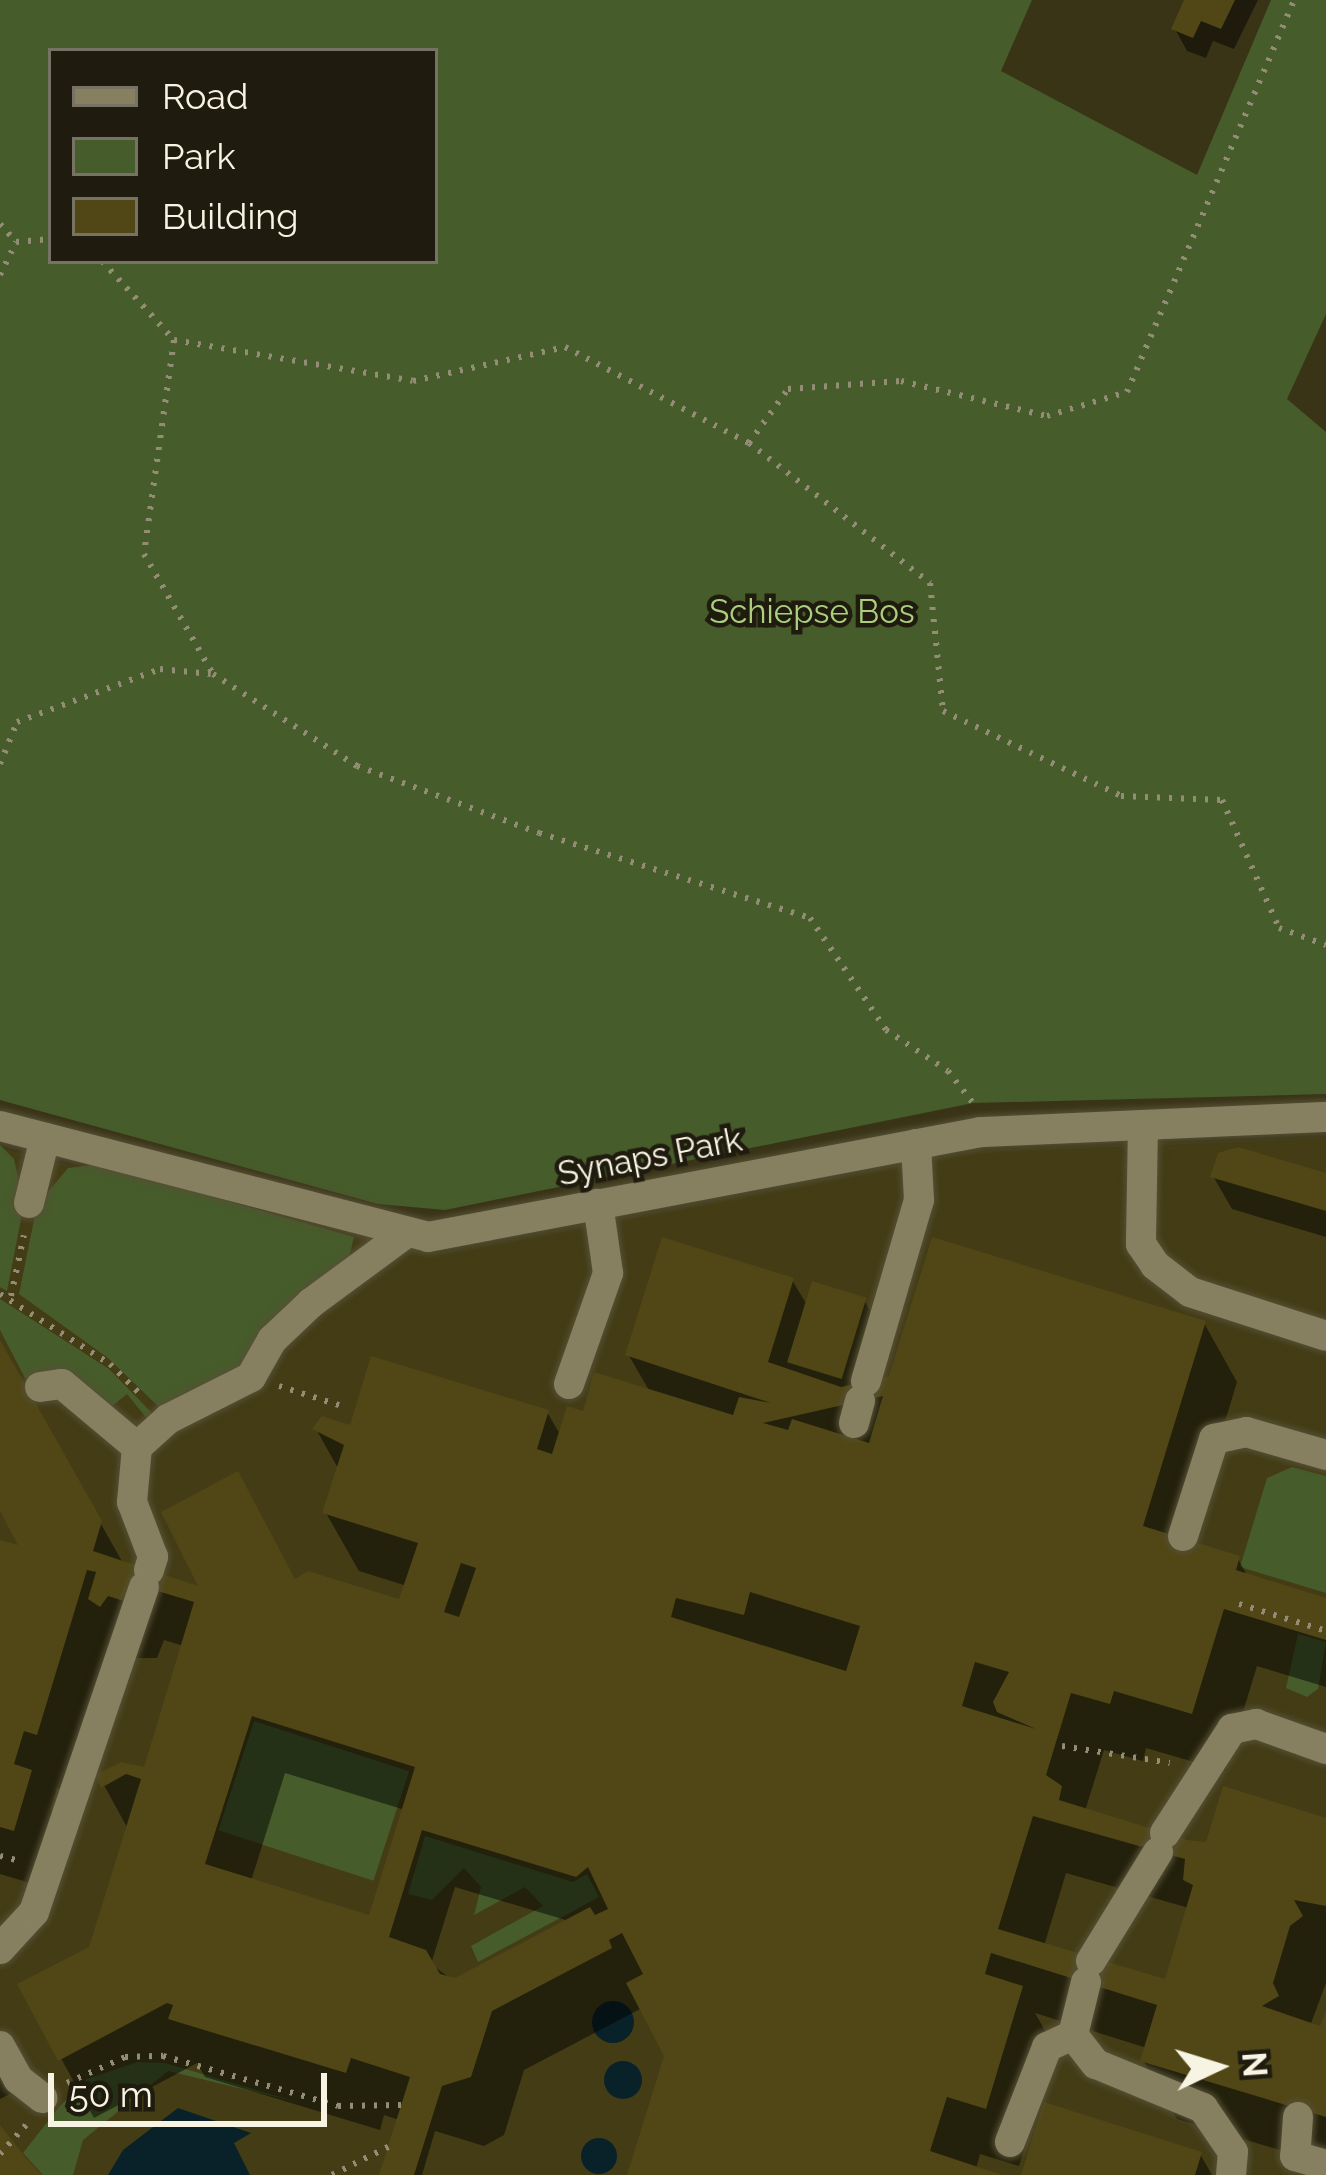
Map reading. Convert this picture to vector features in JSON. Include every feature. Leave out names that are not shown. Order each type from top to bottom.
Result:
[{"type":"street","name":"Synaps Park","points":[[0,1126],[428,1237],[916,1144],[1143,1125],[1326,1117]]},
{"type":"street","points":[[1143,1125],[1141,1244],[1155,1265],[1190,1292],[1326,1336]]},
{"type":"street","points":[[29,1203],[44,1138]]},
{"type":"street","points":[[860,1402],[920,1200],[916,1144]]},
{"type":"street","points":[[569,1384],[608,1273],[598,1204]]},
{"type":"street","points":[[0,1949],[34,1912],[153,1557],[132,1502],[137,1447],[168,1419],[251,1377],[272,1340],[311,1303],[406,1233]]},
{"type":"street","points":[[40,1387],[62,1384],[137,1447]]},
{"type":"street","points":[[1183,1536],[1214,1438],[1246,1432],[1326,1455]]},
{"type":"street","points":[[1073,2035],[1088,1971],[1232,1729],[1256,1724],[1326,1749]]},
{"type":"street","points":[[1010,2142],[1047,2047],[1073,2035]]},
{"type":"street","points":[[1073,2035],[1096,2065],[1203,2108],[1232,2152],[1232,2175]]},
{"type":"street","points":[[0,2046],[18,2079],[42,2098]]},
{"type":"street","points":[[1298,2117],[1294,2156],[1326,2165]]},
{"type":"path","points":[[748,443],[788,389],[901,381],[1047,416],[1127,392],[1294,0]]},
{"type":"path","points":[[0,224],[16,242]]},
{"type":"path","points":[[16,242],[48,239]]},
{"type":"path","points":[[0,275],[16,242]]},
{"type":"path","points":[[105,264],[174,340],[413,381],[565,347],[748,443],[930,584],[943,711],[1121,796],[1222,800],[1279,928],[1326,945]]},
{"type":"path","points":[[174,340],[144,554],[213,674]]},
{"type":"path","points":[[0,764],[17,722],[160,669],[213,674],[357,766],[539,833],[810,918],[886,1030],[948,1070],[977,1109]]},
{"type":"path","points":[[11,1296],[29,1203]]},
{"type":"path","points":[[0,1294],[11,1296],[110,1364],[168,1419]]},
{"type":"path","points":[[251,1377],[339,1405]]},
{"type":"path","points":[[1239,1604],[1326,1631]]},
{"type":"path","points":[[0,2154],[42,2098],[125,2057],[163,2056],[338,2107],[401,2105]]},
{"type":"path","points":[[332,2175],[388,2147]]},
{"type":"shaded area","points":[[1326,1137],[1326,2175],[0,2175],[0,1148],[438,1253],[975,1150]]},
{"type":"green space","name":"Schiepse Bos","points":[[0,0],[1032,0],[1001,71],[1197,175],[1271,0],[1326,0],[1326,314],[1287,399],[1326,432],[1326,1094],[973,1103],[445,1210],[378,1204],[0,1100]]},
{"type":"green space","points":[[0,1145],[14,1159],[24,1204],[7,1291],[0,1287]]},
{"type":"green space","points":[[99,1164],[354,1237],[347,1266],[285,1306],[242,1369],[161,1409],[108,1358],[19,1294],[37,1205],[68,1168]]},
{"type":"green space","points":[[0,1299],[109,1369],[154,1415],[148,1420],[127,1394],[110,1408],[82,1381],[25,1378],[0,1330]]},
{"type":"green space","points":[[1292,1467],[1326,1476],[1326,1593],[1240,1567],[1267,1478]]},
{"type":"green space","points":[[1298,1634],[1326,1642],[1318,1689],[1307,1697],[1286,1688]]},
{"type":"green space","points":[[254,1721],[409,1771],[373,1881],[218,1830]]},
{"type":"green space","points":[[425,1836],[573,1882],[587,1874],[599,1897],[478,1962],[471,1946],[543,1906],[525,1887],[474,1915],[481,1887],[464,1868],[432,1900],[408,1894]]},
{"type":"green space","points":[[137,2062],[165,2063],[304,2104],[168,2071],[83,2140],[73,2175],[43,2175],[23,2153],[59,2107],[87,2079]]},
{"type":"water","points":[[613,2001],[628,2007],[634,2022],[628,2037],[613,2043],[598,2037],[592,2022],[598,2007]]},
{"type":"water","points":[[623,2061],[636,2067],[642,2080],[636,2093],[623,2099],[610,2093],[604,2080],[610,2067]]},
{"type":"water","points":[[178,2108],[251,2133],[234,2143],[250,2175],[108,2175],[123,2150]]},
{"type":"water","points":[[599,2138],[612,2143],[617,2156],[612,2169],[599,2174],[586,2169],[581,2156],[586,2143]]},
{"type":"building","points":[[1184,0],[1235,0],[1221,29],[1201,21],[1193,38],[1171,29]]},
{"type":"building","points":[[1238,1147],[1326,1173],[1326,1211],[1210,1177],[1218,1153]]},
{"type":"building","points":[[662,1237],[794,1278],[768,1362],[841,1387],[889,1376],[932,1237],[1206,1321],[1143,1526],[1240,1556],[1236,1570],[1326,1598],[1326,1640],[1224,1609],[1192,1714],[1114,1691],[1110,1704],[1071,1693],[1046,1775],[1062,1786],[1059,1800],[1188,1840],[1206,1842],[1223,1786],[1326,1818],[1326,1906],[1294,1900],[1303,1916],[1290,1926],[1273,1983],[1279,1996],[1262,2006],[1320,2026],[1326,2012],[1326,2117],[1140,2061],[1157,2005],[991,1953],[985,1974],[1023,1986],[986,2109],[947,2097],[930,2151],[1002,2175],[627,2175],[664,2056],[626,1983],[643,1974],[622,1933],[609,1940],[612,1948],[492,2011],[471,2077],[442,2086],[414,2175],[379,2175],[410,2077],[351,2058],[346,2073],[168,2019],[173,2005],[167,2003],[58,2061],[17,1984],[89,1947],[141,1779],[126,1774],[101,1788],[95,1775],[121,1762],[144,1767],[194,1602],[131,1583],[124,1601],[108,1596],[100,1607],[88,1599],[96,1572],[87,1570],[37,1735],[24,1731],[14,1764],[32,1770],[14,1831],[0,1827],[0,1540],[18,1545],[0,1511],[0,1340],[102,1521],[93,1551],[198,1586],[161,1512],[238,1471],[295,1579],[308,1571],[399,1599],[418,1543],[322,1513],[344,1445],[312,1429],[322,1416],[350,1425],[371,1356],[549,1410],[537,1449],[552,1454],[567,1406],[583,1411],[594,1372],[733,1415],[739,1397],[771,1403],[625,1355]],"holes":[[[883,1396],[869,1443],[792,1419],[788,1430],[763,1423]],[[461,1563],[476,1568],[459,1617],[444,1612]],[[750,1592],[860,1626],[846,1671],[671,1617],[676,1598],[744,1615]],[[975,1662],[1009,1672],[993,1702],[997,1712],[1036,1729],[962,1706]],[[252,1716],[415,1767],[369,1915],[205,1864]],[[1033,1816],[1185,1859],[1183,1880],[1193,1885],[1165,1979],[998,1929]],[[422,1830],[576,1877],[588,1867],[608,1909],[595,1915],[590,1907],[455,1978],[440,1974],[426,1950],[389,1937]]]},
{"type":"building","points":[[812,1281],[867,1298],[842,1379],[787,1362]]},
{"type":"building","points":[[1044,2102],[1202,2152],[1195,2175],[1021,2175]]},
{"type":"building","points":[[0,2125],[26,2158],[42,2175],[0,2175]]}]
